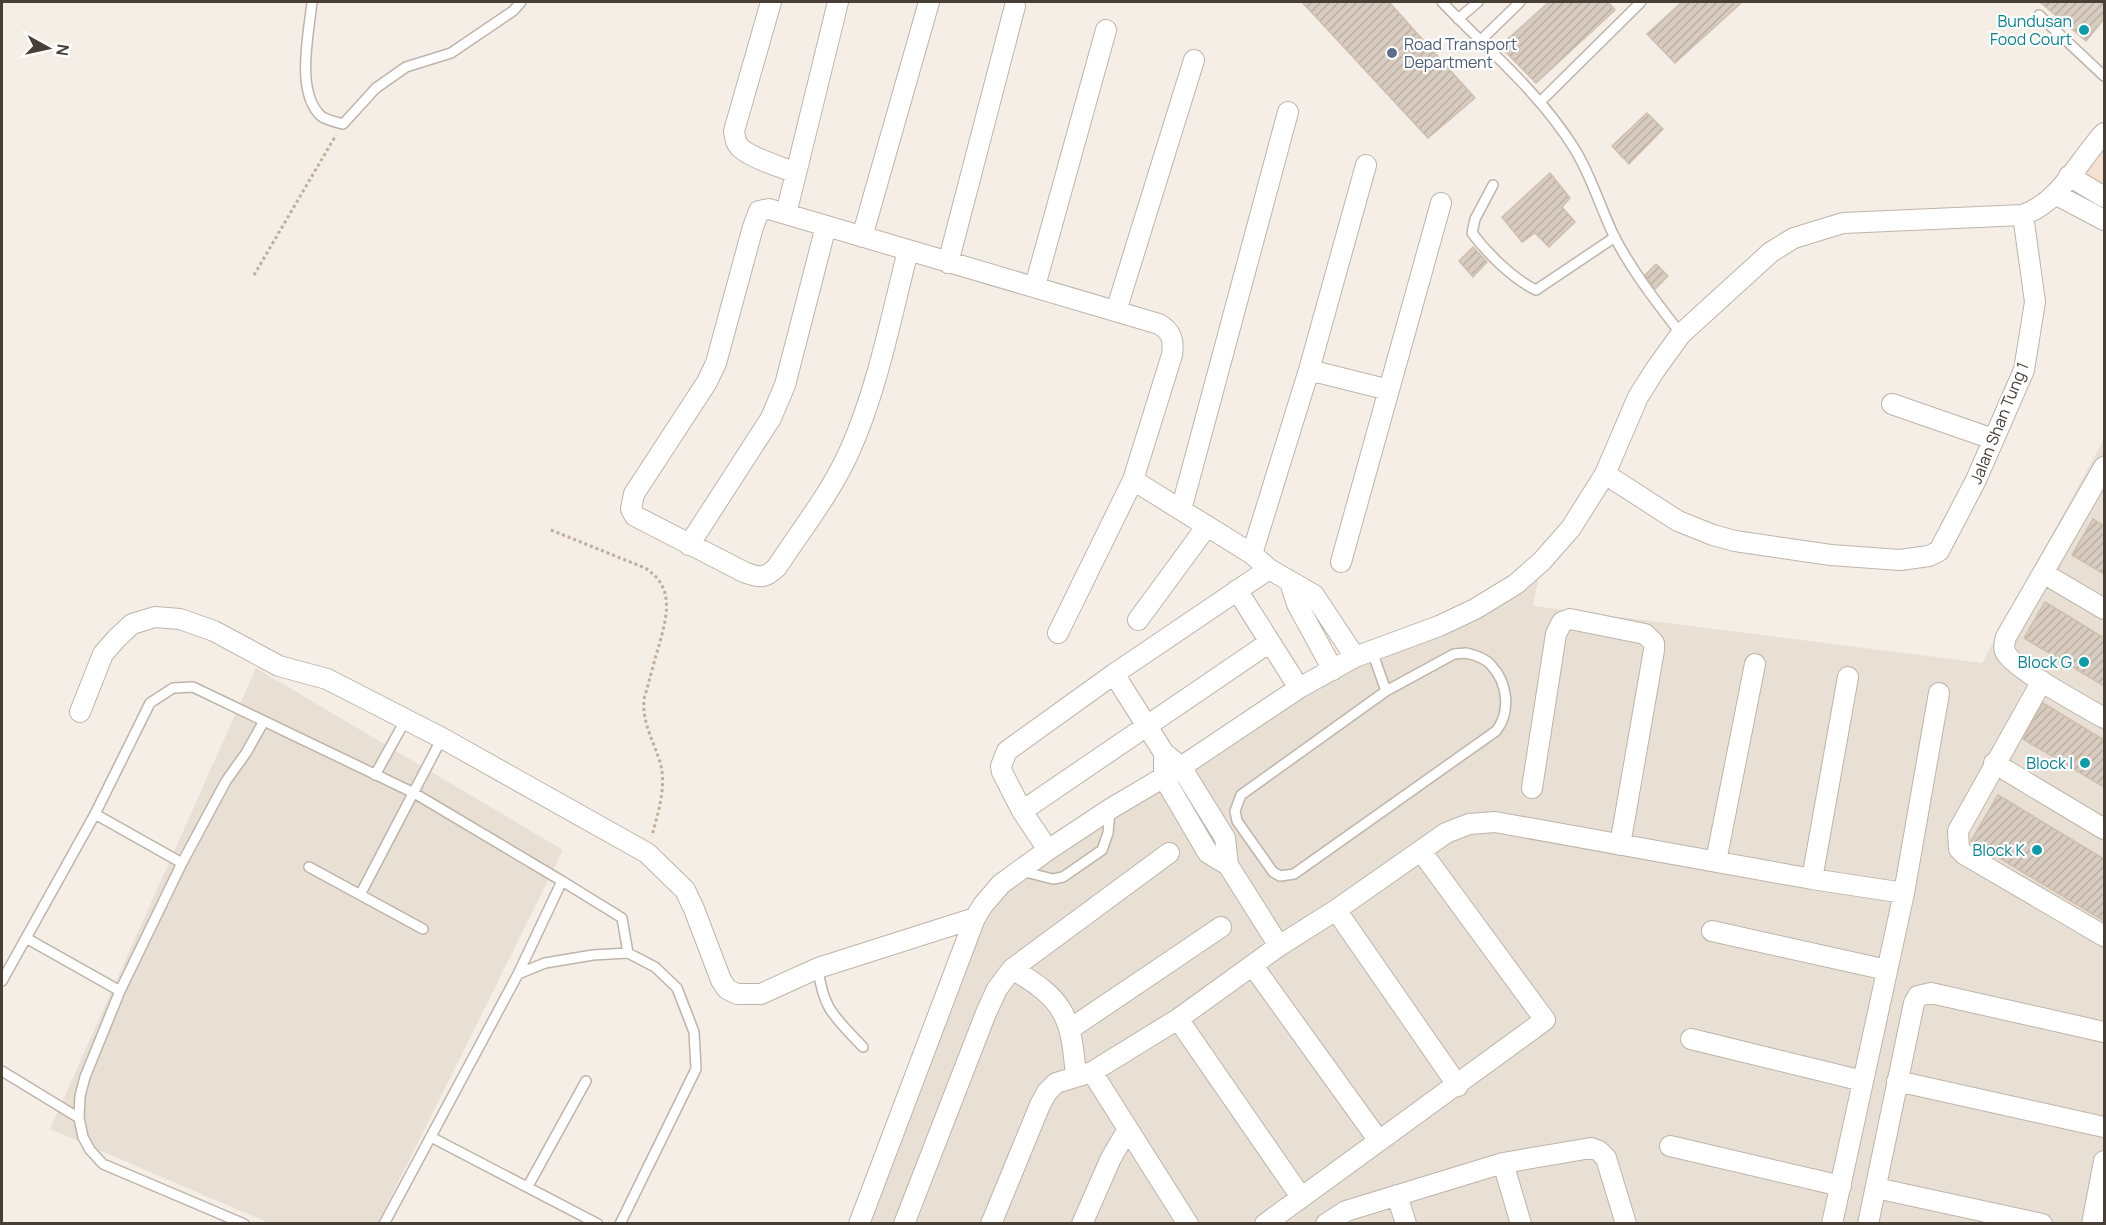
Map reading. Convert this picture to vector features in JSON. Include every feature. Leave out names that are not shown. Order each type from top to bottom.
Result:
[{"type":"street","points":[[771,2],[734,131],[735,141],[747,153],[796,173]]},
{"type":"street","points":[[786,214],[838,2]]},
{"type":"street","points":[[862,237],[929,2]]},
{"type":"street","points":[[948,263],[1015,6]]},
{"type":"street","points":[[1035,286],[1106,30]]},
{"type":"street","points":[[1116,310],[1194,60]]},
{"type":"street","points":[[1181,510],[1288,112]]},
{"type":"street","points":[[859,1224],[975,918],[983,904],[1001,884],[1110,809],[1164,778],[1299,688],[1363,654],[1439,626],[1475,609],[1516,584],[1542,561],[1570,528],[1605,474],[1638,397],[1654,370],[1681,334],[1771,252],[1794,238],[1843,223],[2024,215],[2039,210],[2055,194],[2104,133]]},
{"type":"street","points":[[1252,554],[1309,370],[1366,165]]},
{"type":"street","points":[[2069,176],[2104,197]]},
{"type":"street","points":[[2055,194],[2104,220]]},
{"type":"street","points":[[1341,562],[1441,203]]},
{"type":"street","points":[[908,251],[867,411],[854,442],[832,484],[770,575],[763,577],[753,575],[635,516],[631,509],[634,494],[707,382],[716,363],[759,211],[770,209],[948,263],[1116,310],[1159,324],[1168,330],[1173,345],[1172,355],[1133,480],[1058,633]]},
{"type":"street","name":"Jalan Shan Tung 1","points":[[1605,474],[1678,521],[1713,536],[1831,555],[1900,560],[1929,556],[1939,551],[1976,480],[2024,370],[2035,302],[2024,215]]},
{"type":"street","points":[[689,544],[771,418],[785,385],[826,226]]},
{"type":"street","points":[[1309,370],[1389,390]]},
{"type":"street","points":[[1893,404],[1993,439]]},
{"type":"street","points":[[2104,467],[2097,496],[2043,573],[2006,637],[2004,646],[2010,658],[2042,681],[2104,718]]},
{"type":"street","points":[[1133,480],[1252,554],[1269,569],[1314,595],[1363,654]]},
{"type":"street","points":[[1138,620],[1207,526]]},
{"type":"street","points":[[1048,850],[1022,811],[1002,772],[1001,766],[1006,751],[1114,674],[1269,569]]},
{"type":"street","points":[[2043,573],[2104,609]]},
{"type":"street","points":[[1290,582],[1297,604],[1333,670]]},
{"type":"street","points":[[1237,590],[1299,688]]},
{"type":"street","points":[[80,712],[103,654],[132,624],[155,617],[180,619],[214,631],[279,666],[327,679],[442,738],[647,853],[685,890],[721,980],[727,989],[737,994],[761,994],[818,968],[975,918]]},
{"type":"street","points":[[1532,788],[1556,634],[1562,622],[1570,619],[1644,634],[1649,637],[1654,650],[1620,845]]},
{"type":"street","points":[[1022,811],[1270,642]]},
{"type":"street","points":[[1716,861],[1755,664]]},
{"type":"street","points":[[1114,674],[1164,753],[1181,766],[1225,838],[1228,865],[1279,946]]},
{"type":"street","points":[[1812,879],[1848,677]]},
{"type":"street","points":[[2042,681],[1994,763],[1958,831],[1959,849],[2104,936]]},
{"type":"street","points":[[1832,1224],[1904,893],[1939,693]]},
{"type":"street","points":[[1164,753],[1164,778],[1208,853],[1228,865]]},
{"type":"street","points":[[1994,763],[2104,829]]},
{"type":"street","points":[[992,1224],[1040,1105],[1047,1092],[1056,1083],[1084,1074],[1178,1019],[1279,946],[1336,910],[1446,833],[1469,824],[1495,822],[1812,879],[1904,893]]},
{"type":"street","points":[[1265,1224],[1458,1086],[1545,1020],[1422,851]]},
{"type":"street","points":[[904,1224],[986,1013],[998,989],[1012,969],[1169,853]]},
{"type":"street","points":[[1336,910],[1458,1086]]},
{"type":"street","points":[[1070,1029],[1221,927]]},
{"type":"street","points":[[1712,931],[1887,970]]},
{"type":"street","points":[[1253,966],[1379,1141]]},
{"type":"street","points":[[1012,969],[1031,979],[1048,993],[1065,1014],[1084,1074],[1128,1129],[1188,1224]]},
{"type":"street","points":[[1868,1224],[1914,1003],[1918,996],[1924,993],[2104,1032]]},
{"type":"street","points":[[1178,1019],[1302,1197]]},
{"type":"street","points":[[1690,1039],[1863,1081]]},
{"type":"street","points":[[1897,1081],[2104,1127]]},
{"type":"street","points":[[1082,1224],[1111,1158],[1128,1129]]},
{"type":"street","points":[[1670,1146],[1841,1186]]},
{"type":"street","points":[[1326,1224],[1346,1211],[1503,1163],[1591,1148],[1599,1151],[1606,1158],[1626,1224]]},
{"type":"street","points":[[2092,1224],[2104,1161]]},
{"type":"street","points":[[1503,1163],[1521,1224]]},
{"type":"street","points":[[1876,1188],[2042,1224]]},
{"type":"street","points":[[1397,1195],[1406,1224]]},
{"type":"lane","points":[[312,2],[305,74],[312,104],[322,117],[343,123],[376,87],[406,67],[451,52],[513,11],[521,2]]},
{"type":"lane","points":[[1442,2],[1540,102],[1575,149],[1614,237],[1640,280],[1681,334]]},
{"type":"lane","points":[[1458,19],[1478,2]]},
{"type":"lane","points":[[1481,40],[1520,2]]},
{"type":"lane","points":[[1540,102],[1641,2]]},
{"type":"lane","points":[[2039,15],[2104,76]]},
{"type":"lane","points":[[1493,185],[1475,219],[1472,233],[1523,284],[1536,290],[1614,237]]},
{"type":"lane","points":[[1466,653],[1478,656],[1491,665],[1501,681],[1506,697],[1506,712],[1503,723],[1496,731],[1294,873],[1280,876],[1273,872],[1237,821],[1235,811],[1241,795],[1386,691],[1454,654],[1466,653]]},
{"type":"lane","points":[[1363,654],[1386,691]]},
{"type":"lane","points":[[2,981],[95,814],[150,704],[173,688],[193,687],[414,793],[622,918],[628,953]]},
{"type":"lane","points":[[375,775],[406,719]]},
{"type":"lane","points":[[244,1224],[103,1164],[90,1150],[83,1137],[79,1118],[80,1096],[85,1077],[120,991],[182,863],[226,781],[246,753],[264,721]]},
{"type":"lane","points":[[361,893],[442,738]]},
{"type":"lane","points":[[1020,871],[1053,879],[1063,877],[1102,850],[1108,833],[1110,809]]},
{"type":"lane","points":[[95,814],[182,863]]},
{"type":"lane","points":[[309,867],[361,893],[423,929]]},
{"type":"lane","points":[[384,1224],[518,974],[561,881]]},
{"type":"lane","points":[[26,938],[120,991]]},
{"type":"lane","points":[[518,974],[545,963],[594,955],[628,953],[655,967],[676,988],[694,1032],[696,1070],[620,1224]]},
{"type":"lane","points":[[818,968],[821,991],[830,1011],[863,1047]]},
{"type":"lane","points":[[2,1071],[79,1118]]},
{"type":"lane","points":[[528,1186],[586,1081]]},
{"type":"lane","points":[[431,1137],[598,1224]]},
{"type":"path","points":[[254,275],[343,123]]},
{"type":"path","points":[[551,530],[645,568],[655,575],[665,591],[668,613],[644,699],[643,711],[663,781],[661,801],[647,853]]},
{"type":"shaded area","points":[[2104,133],[2104,208],[2069,188]]},
{"type":"shaded area","points":[[2104,439],[2104,1223],[859,1224],[983,905],[1299,688],[1439,626],[1542,561],[1533,606],[1982,663]]},
{"type":"shaded area","points":[[256,668],[563,850],[378,1223],[269,1223],[50,1129]]},
{"type":"building","name":"Road Transport Department","points":[[1302,2],[1389,2],[1475,98],[1428,138]]},
{"type":"building","points":[[1549,2],[1608,2],[1615,10],[1536,83],[1500,46]]},
{"type":"building","points":[[1682,2],[1742,2],[1675,63],[1647,34]]},
{"type":"building","name":"Bundusan Food Court","points":[[2040,2],[2104,2],[2104,19],[2086,41]]},
{"type":"building","points":[[1647,113],[1663,129],[1629,164],[1612,146]]},
{"type":"building","points":[[1550,173],[1570,198],[1562,207],[1575,222],[1549,247],[1535,233],[1522,242],[1502,217]]},
{"type":"building","points":[[1473,247],[1487,262],[1473,277],[1459,261]]},
{"type":"building","points":[[1656,264],[1668,276],[1655,289],[1645,275]]},
{"type":"building","points":[[2093,519],[2104,526],[2104,574],[2072,555]]},
{"type":"building","name":"Block G","points":[[2045,602],[2104,638],[2104,686],[2024,638]]},
{"type":"building","name":"Block I","points":[[2043,703],[2104,740],[2104,787],[2023,739]]},
{"type":"building","name":"Block K","points":[[1998,795],[2104,859],[2104,921],[1971,841]]},
{"type":"place","name":"Bundusan Food Court","points":[[2084,30]]},
{"type":"place","name":"Road Transport Department","points":[[1392,53]]},
{"type":"place","name":"Block G","points":[[2084,662]]},
{"type":"place","name":"Block I","points":[[2085,763]]},
{"type":"place","name":"Block K","points":[[2037,850]]}]
